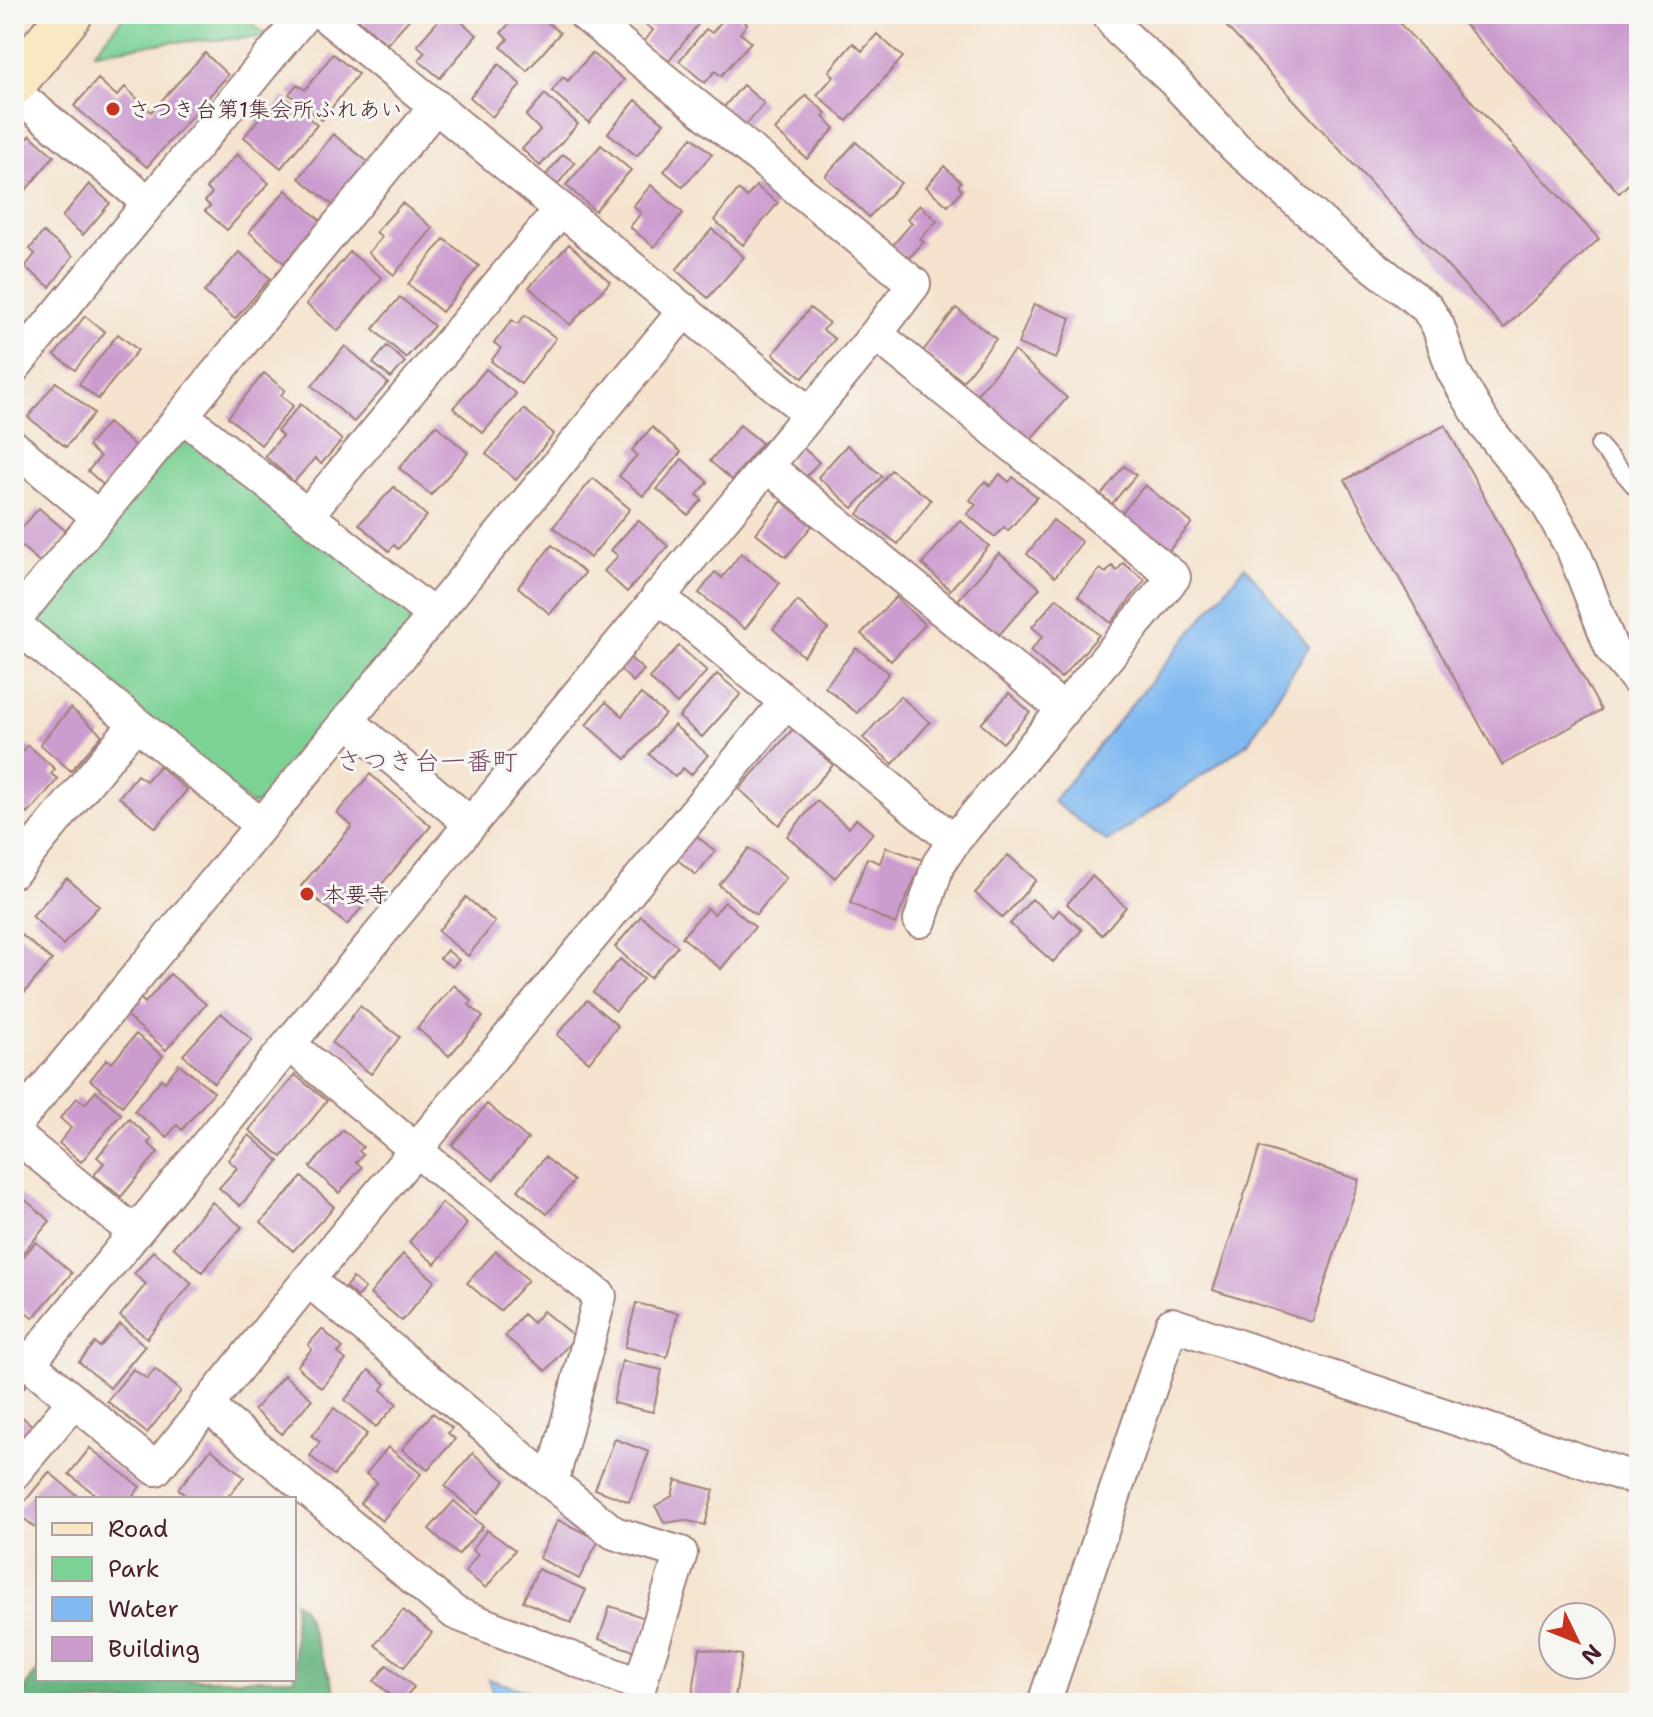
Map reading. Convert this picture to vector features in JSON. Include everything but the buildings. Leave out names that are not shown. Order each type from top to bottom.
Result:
[{"type":"street","points":[[14,83],[70,14]]},
{"type":"street","points":[[14,367],[305,14]]},
{"type":"street","points":[[323,14],[810,414]]},
{"type":"street","points":[[584,14],[914,284],[135,1233],[21,1357],[156,1469],[308,1280],[786,702]]},
{"type":"street","points":[[1108,14],[1119,30],[1174,81],[1235,147],[1343,242],[1427,308],[1438,326],[1453,371],[1485,425],[1546,502],[1573,550],[1612,650],[1639,682]]},
{"type":"street","points":[[14,92],[149,203]]},
{"type":"street","points":[[261,825],[14,622],[436,106]]},
{"type":"street","points":[[307,515],[561,209]]},
{"type":"street","points":[[14,1126],[685,310]]},
{"type":"street","points":[[876,334],[1174,577],[954,841],[938,865],[920,921]]},
{"type":"street","points":[[183,416],[434,616]]},
{"type":"street","points":[[14,447],[98,517]]},
{"type":"street","points":[[767,466],[1064,710]]},
{"type":"street","points":[[658,596],[954,841]]},
{"type":"street","points":[[348,721],[471,824]]},
{"type":"street","points":[[14,871],[135,724]]},
{"type":"street","points":[[289,1044],[600,1296],[552,1483]]},
{"type":"street","points":[[14,1134],[135,1233]]},
{"type":"street","points":[[206,1405],[455,1613],[640,1685],[681,1553],[614,1533],[308,1280]]},
{"type":"street","points":[[1044,1703],[1172,1324],[1639,1480]]},
{"type":"street","points":[[14,1473],[74,1401]]},
{"type":"lane","points":[[1599,445],[1639,491]]},
{"type":"green space","points":[[126,14],[241,14],[268,37],[173,42],[94,52]]},
{"type":"green space","points":[[178,434],[192,436],[411,613],[410,628],[264,800],[252,805],[34,627],[33,616]]},
{"type":"green space","points":[[296,1602],[302,1607],[340,1703],[22,1703],[27,1684],[36,1673],[36,1681],[296,1681]]},
{"type":"water","points":[[1245,566],[1309,646],[1248,743],[1107,842],[1053,801]]},
{"type":"water","points":[[488,1679],[564,1703],[496,1703]]},
{"type":"place","name":"さつき台第1集会所ふれあい","points":[[113,109]]},
{"type":"place","name":"本要寺","points":[[307,894]]},
{"type":"district","name":"さつき台一番町","points":[[427,760]]}]
